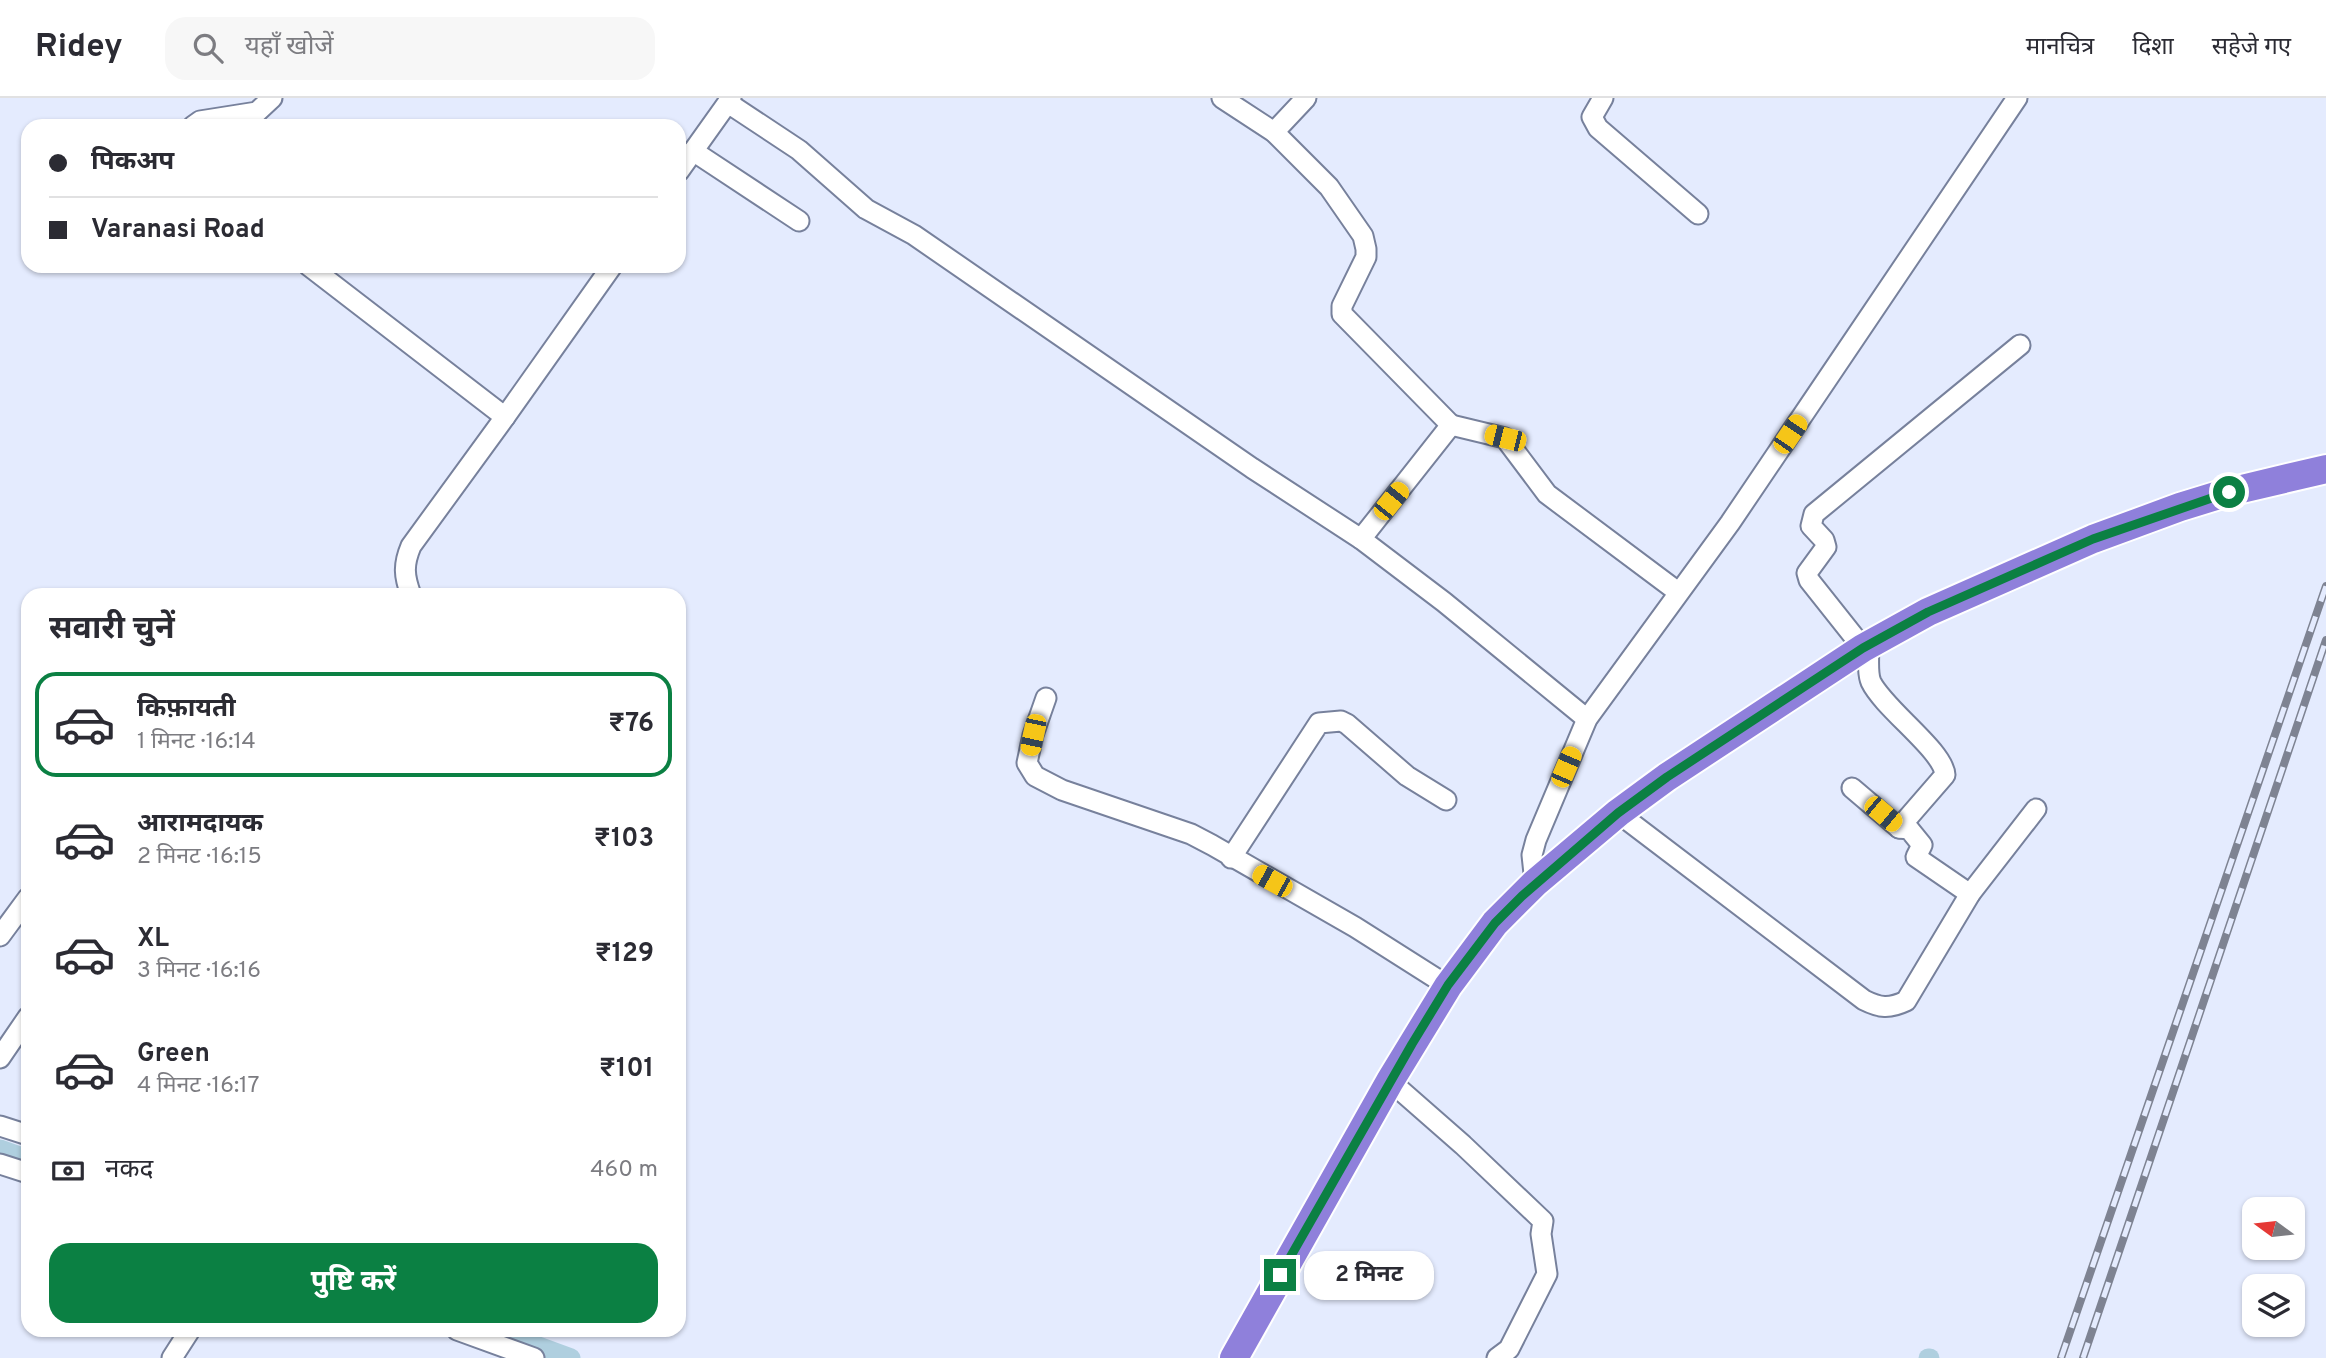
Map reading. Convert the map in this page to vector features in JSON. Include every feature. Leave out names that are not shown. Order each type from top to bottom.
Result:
[{"type":"highway","points":[[1234,1358],[1390,1081],[1448,985],[1495,923],[1535,883],[1618,813],[1667,777],[1866,646],[1928,612],[2093,539],[2180,507],[2229,492],[2326,469]]},
{"type":"street","points":[[213,119],[257,112],[272,98]]},
{"type":"street","points":[[1222,98],[1275,132],[1329,187],[1363,236],[1366,257],[1342,306],[1342,314],[1451,425],[1505,438],[1547,494],[1678,592]]},
{"type":"street","points":[[1275,132],[1306,98]]},
{"type":"street","points":[[1603,98],[1592,117],[1598,128],[1698,214]]},
{"type":"street","points":[[1535,883],[1532,855],[1536,840],[1587,719],[1730,523],[2017,98]]},
{"type":"street","points":[[686,161],[729,100],[799,150],[866,208],[914,235],[1252,468],[1361,539],[1444,602],[1587,719]]},
{"type":"street","points":[[693,151],[799,220]]},
{"type":"street","points":[[318,273],[505,417]]},
{"type":"street","points":[[409,588],[404,574],[411,546],[607,273]]},
{"type":"street","points":[[1899,828],[1945,775],[1944,767],[1897,716],[1870,681],[1866,646],[1809,580],[1807,573],[1826,547],[1824,540],[1811,526],[1814,514],[2020,345]]},
{"type":"street","points":[[1361,539],[1451,425]]},
{"type":"street","points":[[1046,698],[1027,763],[1035,776],[1062,790],[1191,834],[1355,927],[1448,985]]},
{"type":"street","points":[[1231,858],[1319,723],[1341,721],[1348,724],[1407,776],[1446,800]]},
{"type":"street","points":[[1852,788],[1899,828],[1909,829],[1922,845],[1916,857],[1970,894]]},
{"type":"street","points":[[1618,813],[1864,1000],[1891,1009],[1906,1001],[1970,894],[2036,809]]},
{"type":"street","points":[[0,936],[21,908]]},
{"type":"street","points":[[0,1058],[21,1027]]},
{"type":"street","points":[[1390,1081],[1543,1221],[1541,1234],[1547,1273],[1509,1349],[1497,1358]]},
{"type":"street","points":[[0,1126],[21,1133]]},
{"type":"street","points":[[0,1164],[21,1171]]},
{"type":"street","points":[[172,1358],[186,1337]]},
{"type":"street","points":[[476,1337],[534,1358]]},
{"type":"waterway","points":[[0,1149],[21,1156]]},
{"type":"waterway","points":[[514,1337],[571,1358]]},
{"type":"railway","points":[[2061,1358],[2326,586]]},
{"type":"railway","points":[[2083,1358],[2326,640]]},
{"type":"route","points":[[1280,1275],[1448,985],[1495,923],[1535,883],[1618,813],[1667,777],[1863,648],[1928,612],[2093,539],[2229,492]]}]
